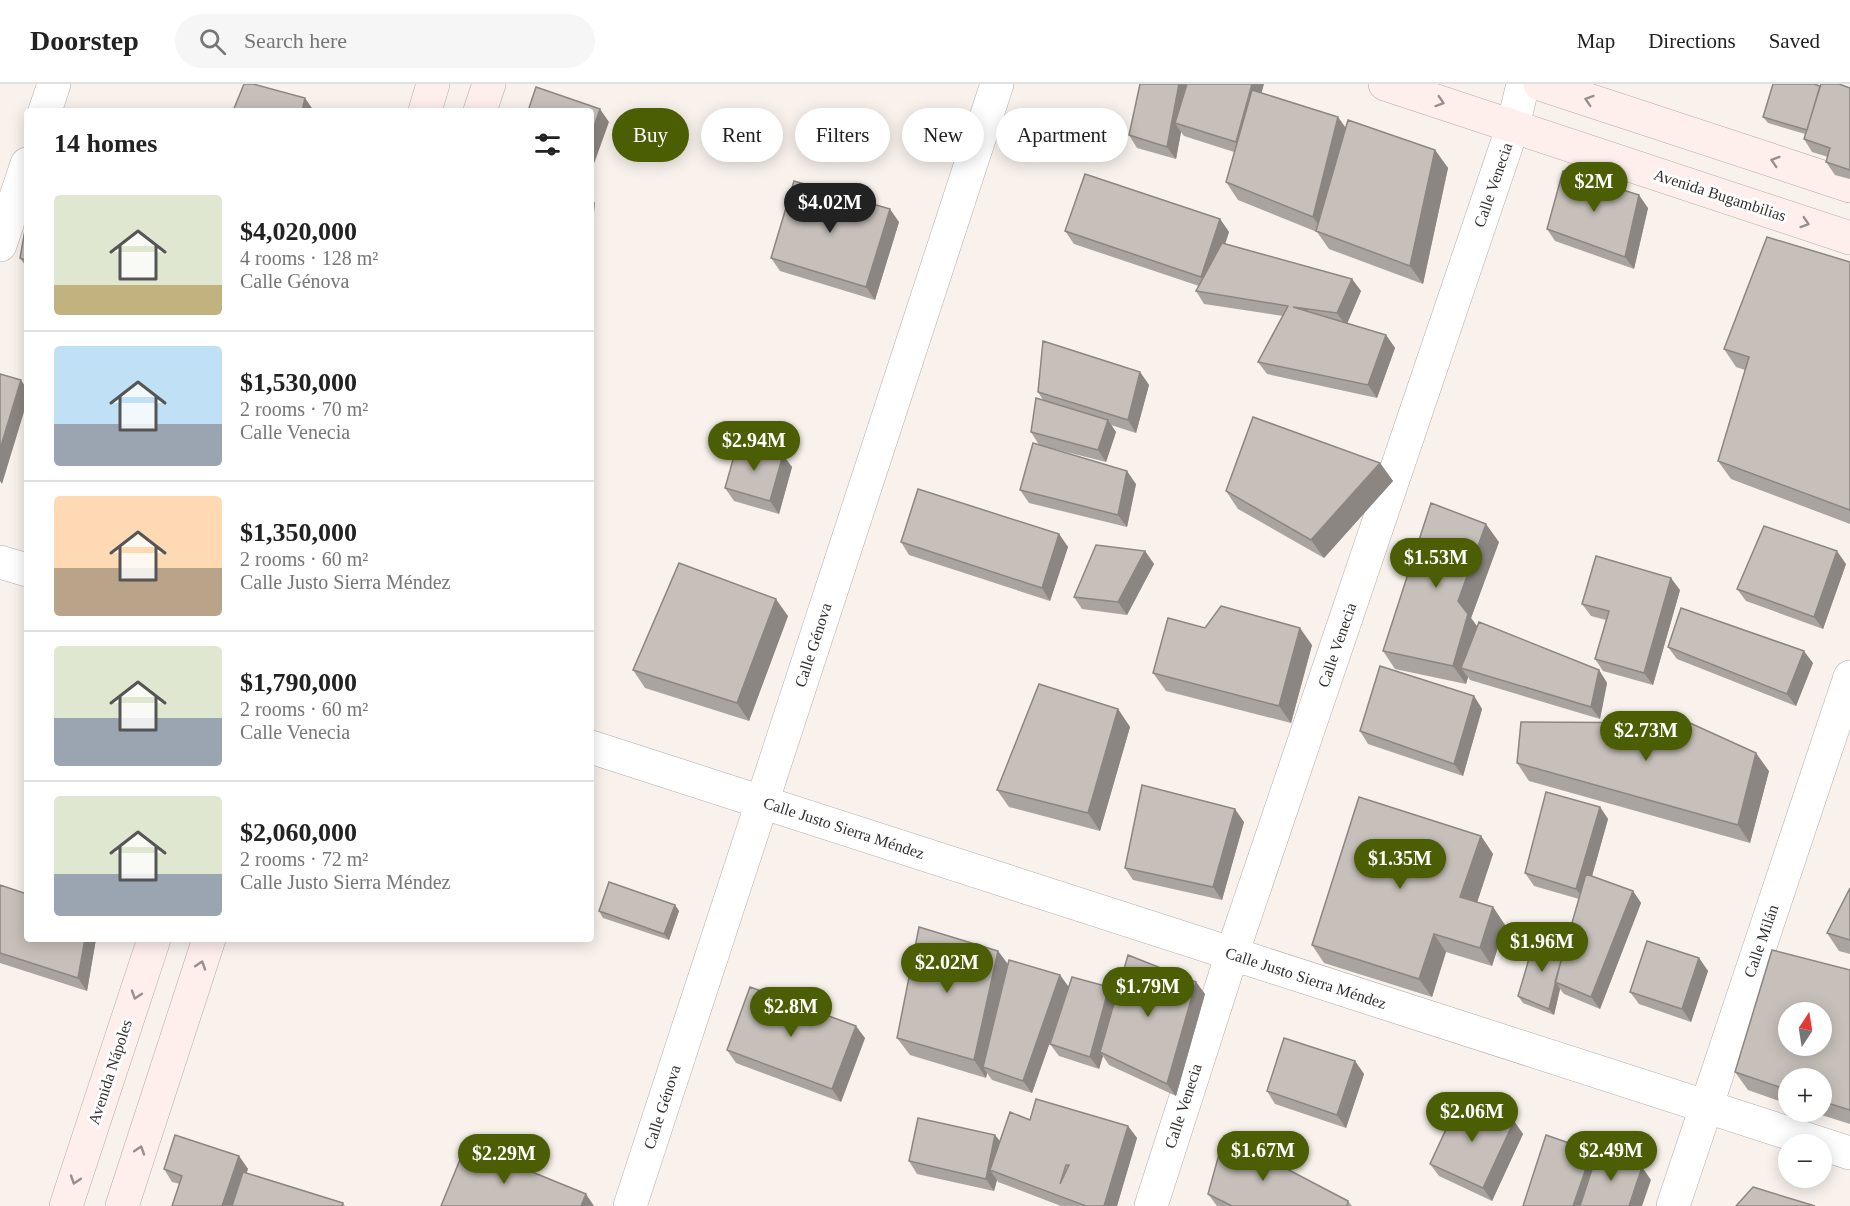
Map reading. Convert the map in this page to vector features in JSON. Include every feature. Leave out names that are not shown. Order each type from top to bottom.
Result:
[{"type":"main road","points":[[426,108],[434,84]]},
{"type":"main road","points":[[481,108],[489,84]]},
{"type":"main road","name":"Avenida Bugambilias","points":[[1385,84],[1850,238]]},
{"type":"main road","points":[[1540,84],[1850,186]]},
{"type":"main road","name":"Avenida Nápoles","points":[[66,1206],[153,942]]},
{"type":"main road","points":[[122,1206],[208,942]]},
{"type":"street","points":[[46,108],[54,84]]},
{"type":"street","name":"Calle Génova","points":[[630,1206],[997,84]]},
{"type":"street","name":"Calle Venecia","points":[[1150,1206],[1232,954],[1513,126],[1524,84]]},
{"type":"street","points":[[0,245],[24,173]]},
{"type":"street","points":[[0,562],[24,569]]},
{"type":"street","name":"Calle Milán","points":[[1673,1206],[1850,677]]},
{"type":"street","name":"Calle Justo Sierra Méndez","points":[[594,748],[1850,1153]]},
{"type":"building","points":[[244,84],[253,84],[305,98],[303,108],[234,108]]},
{"type":"building","points":[[1140,84],[1179,84],[1167,147],[1129,135]]},
{"type":"building","points":[[1187,84],[1252,84],[1236,142],[1175,123]]},
{"type":"building","points":[[1773,84],[1820,86],[1807,130],[1763,117]]},
{"type":"building","points":[[1821,84],[1839,84],[1850,88],[1850,170],[1826,162],[1830,148],[1804,139]]},
{"type":"building","points":[[536,87],[600,109],[594,126],[594,108],[529,108]]},
{"type":"building","points":[[1252,90],[1338,117],[1313,217],[1226,182]]},
{"type":"building","points":[[1348,120],[1435,150],[1410,266],[1316,231]]},
{"type":"building","points":[[1563,171],[1639,195],[1625,257],[1547,229]]},
{"type":"building","points":[[1085,174],[1220,219],[1201,277],[1065,231]]},
{"type":"building","points":[[794,181],[890,209],[866,287],[771,258]]},
{"type":"building","points":[[24,236],[24,260],[20,258]]},
{"type":"building","points":[[1767,237],[1850,262],[1850,510],[1718,461],[1749,357],[1724,349]]},
{"type":"building","points":[[1222,243],[1352,279],[1337,313],[1293,307],[1386,335],[1368,385],[1258,362],[1288,306],[1196,291]]},
{"type":"building","points":[[1043,341],[1140,372],[1128,420],[1038,392]]},
{"type":"building","points":[[0,374],[21,380],[0,449]]},
{"type":"building","points":[[1036,398],[1108,420],[1098,450],[1031,432]]},
{"type":"building","points":[[1253,417],[1380,463],[1311,540],[1226,491]]},
{"type":"building","points":[[738,442],[783,455],[770,501],[725,488]]},
{"type":"building","points":[[1033,443],[1127,471],[1118,515],[1020,490]]},
{"type":"building","points":[[918,489],[1059,534],[1042,588],[901,542]]},
{"type":"building","points":[[1431,503],[1486,524],[1458,601],[1468,614],[1453,666],[1383,651]]},
{"type":"building","points":[[1764,526],[1837,551],[1814,617],[1737,589]]},
{"type":"building","points":[[1096,545],[1145,551],[1118,602],[1074,597]]},
{"type":"building","points":[[1596,556],[1671,578],[1644,673],[1595,659],[1609,611],[1582,604]]},
{"type":"building","points":[[679,563],[776,599],[737,703],[633,670]]},
{"type":"building","points":[[1221,606],[1300,628],[1279,706],[1153,673],[1168,618],[1205,628]]},
{"type":"building","points":[[1681,608],[1804,651],[1787,694],[1668,647]]},
{"type":"building","points":[[1479,622],[1599,670],[1591,707],[1461,668]]},
{"type":"building","points":[[1380,666],[1474,696],[1454,764],[1360,731]]},
{"type":"building","points":[[1039,684],[1118,709],[1088,813],[997,790]]},
{"type":"building","points":[[1521,722],[1690,723],[1756,753],[1738,825],[1517,763]]},
{"type":"building","points":[[1142,785],[1235,809],[1213,887],[1125,868]]},
{"type":"building","points":[[1546,792],[1600,807],[1576,889],[1525,873]]},
{"type":"building","points":[[1359,797],[1481,836],[1460,897],[1493,907],[1480,948],[1434,934],[1419,979],[1312,945]]},
{"type":"building","points":[[1586,874],[1633,891],[1591,997],[1555,982]]},
{"type":"building","points":[[609,882],[675,905],[664,934],[599,911]]},
{"type":"building","points":[[0,885],[24,893],[24,942],[84,942],[78,978],[0,953]]},
{"type":"building","points":[[1850,888],[1850,940],[1827,933]]},
{"type":"building","points":[[919,927],[998,951],[974,1060],[897,1038]]},
{"type":"building","points":[[1536,935],[1564,949],[1549,1009],[1518,996]]},
{"type":"building","points":[[1647,941],[1699,958],[1682,1009],[1630,992]]},
{"type":"building","points":[[1772,950],[1850,970],[1850,1110],[1832,1104],[1832,1068],[1778,1068],[1778,1087],[1735,1072]]},
{"type":"building","points":[[1128,955],[1196,982],[1167,1084],[1100,1052]]},
{"type":"building","points":[[1009,960],[1060,975],[1023,1081],[983,1067]]},
{"type":"building","points":[[1072,977],[1109,987],[1090,1057],[1050,1044]]},
{"type":"building","points":[[750,987],[856,1026],[832,1089],[727,1050]]},
{"type":"building","points":[[1284,1038],[1355,1061],[1337,1115],[1267,1091]]},
{"type":"building","points":[[1461,1097],[1514,1121],[1483,1188],[1430,1164]]},
{"type":"building","points":[[1036,1099],[1128,1126],[1104,1206],[1086,1206],[990,1170],[1010,1112],[1030,1120]],"holes":[[[1066,1165],[1069,1165],[1060,1184]]]},
{"type":"building","points":[[918,1118],[995,1135],[986,1179],[909,1161]]},
{"type":"building","points":[[175,1135],[239,1156],[222,1206],[172,1206],[182,1176],[164,1169]]},
{"type":"building","points":[[1546,1135],[1592,1151],[1573,1206],[1523,1206]]},
{"type":"building","points":[[1224,1136],[1348,1201],[1347,1206],[1232,1206],[1208,1194]]},
{"type":"building","points":[[466,1145],[586,1194],[581,1206],[441,1206]]},
{"type":"building","points":[[1598,1151],[1642,1167],[1629,1206],[1580,1206]]},
{"type":"building","points":[[243,1172],[343,1203],[342,1206],[232,1206]]},
{"type":"building","points":[[1753,1187],[1815,1206],[1736,1206]]}]
